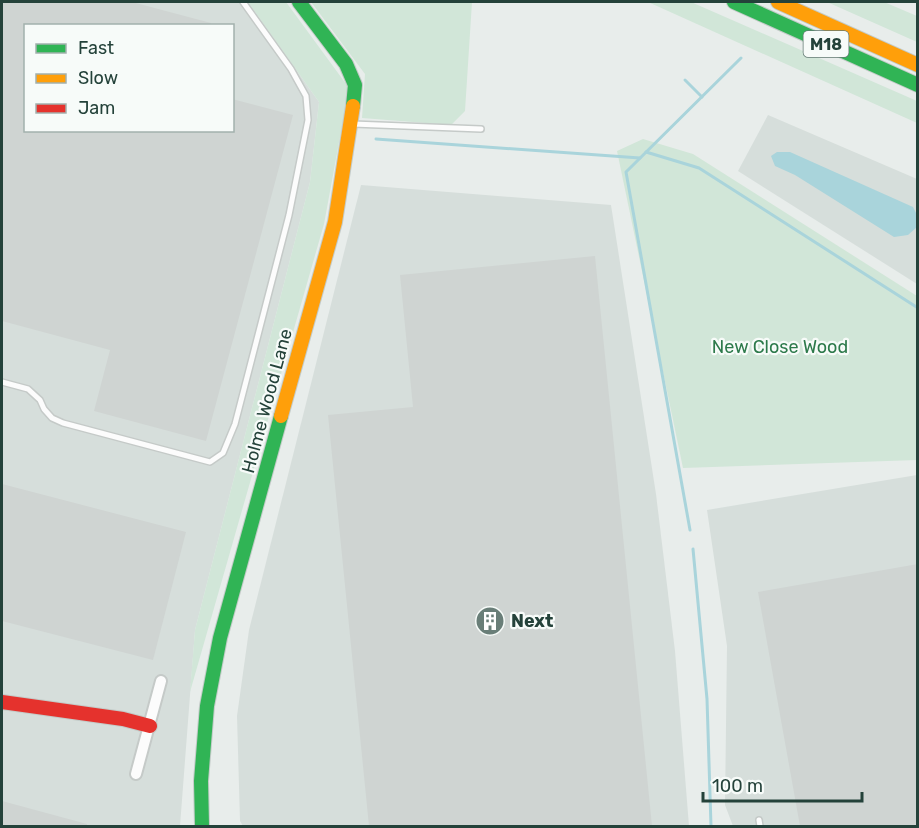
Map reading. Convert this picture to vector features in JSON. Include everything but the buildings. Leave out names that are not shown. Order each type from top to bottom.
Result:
[{"type":"main road","name":"Holme Wood Lane","points":[[202,826],[201,781],[207,706],[220,638],[335,222],[351,124],[355,85],[346,64],[299,2]]},
{"type":"main road","name":"M18","points":[[734,2],[918,85]]},
{"type":"main road","name":"M18","points":[[778,2],[918,65]]},
{"type":"main road","points":[[2,702],[123,719],[150,726]]},
{"type":"street","points":[[136,774],[161,681]]},
{"type":"lane","points":[[2,382],[28,389],[40,400],[52,418],[63,423],[210,462],[223,453],[235,424],[267,304],[289,215],[308,120],[306,96],[291,69],[243,2]]},
{"type":"lane","points":[[351,124],[481,129]]},
{"type":"shaded area","points":[[2,2],[248,2],[319,102],[310,182],[195,630],[180,826],[2,826]]},
{"type":"shaded area","points":[[768,115],[917,179],[917,284],[738,171]]},
{"type":"shaded area","name":"Next","points":[[361,185],[611,205],[656,494],[675,651],[689,826],[243,826],[240,821],[237,716],[249,630]]},
{"type":"shaded area","points":[[917,475],[917,826],[733,826],[725,805],[727,646],[707,510]]},
{"type":"green space","points":[[248,2],[286,2],[349,88],[324,224],[190,692],[195,630],[310,182],[319,102]]},
{"type":"green space","points":[[311,2],[472,2],[465,111],[451,125],[362,118],[365,74]]},
{"type":"green space","points":[[648,2],[691,2],[917,101],[917,123]]},
{"type":"green space","points":[[827,2],[884,2],[917,16],[917,42]]},
{"type":"green space","name":"New Close Wood","points":[[643,139],[693,154],[917,296],[917,460],[683,468],[617,151]]},
{"type":"water","points":[[777,152],[790,152],[913,207],[917,215],[917,227],[908,235],[894,237],[795,175],[775,166],[771,156]]},
{"type":"waterway","points":[[690,530],[626,172],[741,58]]},
{"type":"waterway","points":[[685,80],[702,97]]},
{"type":"waterway","points":[[376,139],[640,158]]},
{"type":"waterway","points":[[646,152],[699,168],[918,308]]},
{"type":"waterway","points":[[693,549],[707,699],[711,826]]},
{"type":"traffic: fast","points":[[299,2],[346,64],[355,85],[353,106]]},
{"type":"traffic: fast","points":[[734,2],[918,85]]},
{"type":"traffic: fast","points":[[202,826],[201,781],[207,706],[220,638],[281,416]]},
{"type":"traffic: slow","points":[[778,2],[918,65]]},
{"type":"traffic: slow","points":[[281,416],[335,222],[353,106]]},
{"type":"traffic: jam","points":[[2,702],[123,719],[150,726]]},
{"type":"place","name":"Next","points":[[490,621]]}]
